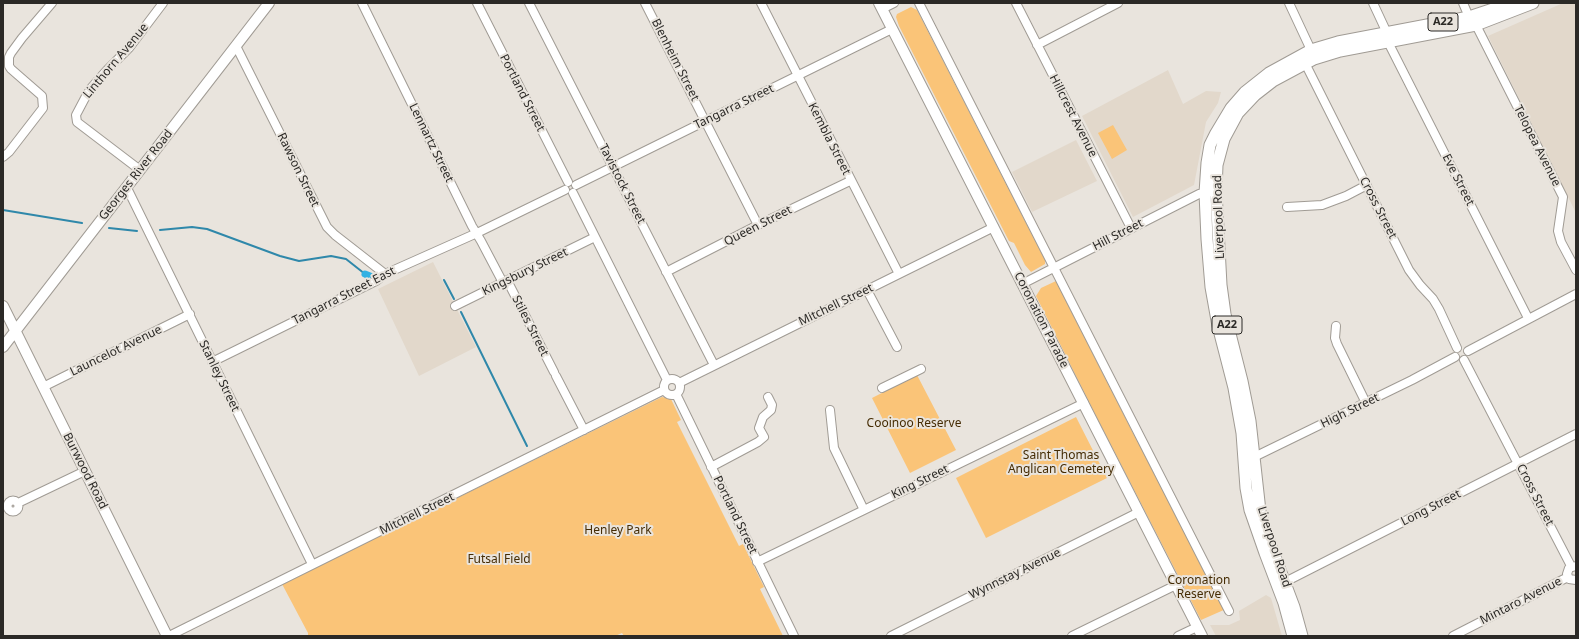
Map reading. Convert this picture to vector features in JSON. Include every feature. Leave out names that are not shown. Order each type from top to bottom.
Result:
[{"type":"highway","name":"Liverpool Road","points":[[1472,21],[1510,3]]},
{"type":"highway","name":"Liverpool Road","points":[[1293,636],[1284,603],[1254,523],[1247,496],[1242,434],[1234,388],[1218,326],[1211,287],[1207,239],[1211,192],[1224,139],[1238,113],[1249,101],[1273,81],[1306,63],[1323,56],[1388,38],[1472,21],[1533,3]]},
{"type":"highway","name":"Liverpool Road","points":[[1302,636],[1285,582],[1268,538],[1258,500],[1246,400],[1226,320],[1211,192],[1206,164],[1210,145],[1231,108],[1245,92],[1269,73],[1311,50],[1338,42],[1388,38]]},
{"type":"main road","name":"Georges River Road","points":[[3,347],[270,3]]},
{"type":"main road","name":"Coronation Parade","points":[[881,6],[1202,636]]},
{"type":"main road","name":"Burwood Road","points":[[3,306],[168,636]]},
{"type":"street","points":[[3,157],[9,152],[43,108],[42,96],[11,70],[9,62],[11,53],[52,3]]},
{"type":"street","name":"Linthorn Avenue","points":[[140,170],[77,122],[76,115],[85,98],[107,70],[129,48],[163,3]]},
{"type":"street","name":"Lennartz Street","points":[[362,3],[503,282]]},
{"type":"street","name":"Portland Street","points":[[476,3],[667,380]]},
{"type":"street","name":"Tavistock Street","points":[[529,3],[714,365]]},
{"type":"street","name":"Blenheim Street","points":[[645,3],[758,225]]},
{"type":"street","name":"Kembla Street","points":[[761,3],[850,181],[899,274]]},
{"type":"street","points":[[881,6],[894,3]]},
{"type":"street","points":[[919,3],[1229,611]]},
{"type":"street","name":"Hillcrest Avenue","points":[[1016,3],[1131,228]]},
{"type":"street","points":[[1037,45],[1118,3]]},
{"type":"street","points":[[1289,3],[1311,50]]},
{"type":"street","name":"Eve Street","points":[[1373,3],[1388,38],[1528,318]]},
{"type":"street","name":"Telopea Avenue","points":[[1463,3],[1563,197],[1558,231],[1561,242],[1576,270]]},
{"type":"street","name":"Tangarra Street","points":[[477,233],[705,120],[798,76],[892,28]]},
{"type":"street","name":"Rawson Street","points":[[236,46],[327,227],[385,274]]},
{"type":"street","name":"Cross Street","points":[[1306,63],[1409,270],[1439,309],[1457,348]]},
{"type":"street","name":"Queen Street","points":[[666,272],[758,225],[850,181]]},
{"type":"street","points":[[1287,207],[1322,205],[1346,196],[1367,185]]},
{"type":"street","name":"Stanley Street","points":[[127,188],[312,564]]},
{"type":"street","name":"Hill Street","points":[[1022,284],[1199,194],[1211,192]]},
{"type":"street","name":"Mitchell Street","points":[[679,383],[994,227]]},
{"type":"street","name":"Tangarra Street East","points":[[212,362],[376,281],[385,274],[477,233]]},
{"type":"street","name":"Kingsbury Street","points":[[455,306],[595,237]]},
{"type":"street","name":"Stiles Street","points":[[503,282],[510,286],[584,430]]},
{"type":"street","points":[[867,290],[897,347]]},
{"type":"street","points":[[1468,351],[1576,294]]},
{"type":"street","name":"Launcelot Avenue","points":[[43,387],[190,314]]},
{"type":"street","points":[[1336,326],[1335,336],[1337,344],[1366,403]]},
{"type":"street","points":[[1464,347],[1468,351],[1469,356],[1464,360],[1459,360],[1456,357],[1455,352],[1457,348],[1464,347]]},
{"type":"street","name":"High Street","points":[[1244,461],[1366,403],[1456,357]]},
{"type":"street","name":"Cross Street","points":[[1464,360],[1574,566]]},
{"type":"street","points":[[882,388],[922,369]]},
{"type":"street","points":[[673,378],[679,383],[680,388],[676,394],[669,395],[664,390],[664,385],[667,380],[673,378]]},
{"type":"street","name":"Mitchell Street","points":[[168,636],[664,390]]},
{"type":"street","name":"Portland Street","points":[[676,394],[794,636]]},
{"type":"street","points":[[711,467],[758,442],[764,437],[759,428],[763,418],[771,410],[772,405],[768,397]]},
{"type":"street","name":"King Street","points":[[757,562],[1084,403]]},
{"type":"street","points":[[830,410],[834,448],[864,510]]},
{"type":"street","name":"Long Street","points":[[1285,582],[1576,434]]},
{"type":"street","points":[[18,503],[85,470]]},
{"type":"street","name":"Wynnstay Avenue","points":[[891,636],[1139,512]]},
{"type":"street","points":[[1574,566],[1567,572],[1568,577],[1571,580],[1576,580]]},
{"type":"street","name":"Mintaro Avenue","points":[[1453,636],[1568,577]]},
{"type":"street","points":[[1072,636],[1176,585]]},
{"type":"street","points":[[1178,636],[1197,627]]},
{"type":"shaded area","points":[[1563,3],[1576,3],[1576,213],[1488,36]]},
{"type":"shaded area","points":[[1168,70],[1183,104],[1206,91],[1221,92],[1218,103],[1206,122],[1194,185],[1133,217],[1082,116]]},
{"type":"shaded area","points":[[1076,140],[1097,181],[1032,212],[1012,172]]},
{"type":"shaded area","points":[[433,262],[476,347],[419,376],[378,289]]},
{"type":"shaded area","points":[[1266,595],[1271,598],[1282,636],[1216,636],[1210,625],[1229,625],[1240,620],[1239,611]]},
{"type":"green space","points":[[911,7],[917,10],[1045,260],[1045,264],[1031,272],[1025,265],[1014,243],[1009,241],[899,26],[896,17],[897,14]]},
{"type":"green space","points":[[1113,125],[1127,150],[1112,159],[1098,133]]},
{"type":"green space","name":"Coronation Reserve","points":[[1056,281],[1132,431],[1226,609],[1201,620],[1036,296],[1041,288]]},
{"type":"green space","name":"Cooinoo Reserve","points":[[917,375],[956,450],[910,473],[872,398]]},
{"type":"green space","name":"Henley Park","points":[[662,397],[671,399],[681,420],[677,422],[739,546],[743,544],[764,587],[760,589],[783,636],[624,636],[622,633],[615,636],[308,636],[308,633],[282,584]]},
{"type":"green space","name":"Saint Thomas Anglican Cemetery","points":[[1076,417],[1107,478],[986,538],[956,478]]},
{"type":"waterway","points":[[3,210],[82,223]]},
{"type":"waterway","points":[[160,230],[192,227],[207,229],[280,256],[299,261],[331,256],[346,259],[365,274]]},
{"type":"waterway","points":[[109,228],[137,231]]},
{"type":"waterway","points":[[365,274],[370,276]]},
{"type":"waterway","points":[[444,280],[454,299]]},
{"type":"waterway","points":[[461,312],[527,446]]},
{"type":"park label","name":"Futsal Field","points":[[499,560]]}]
